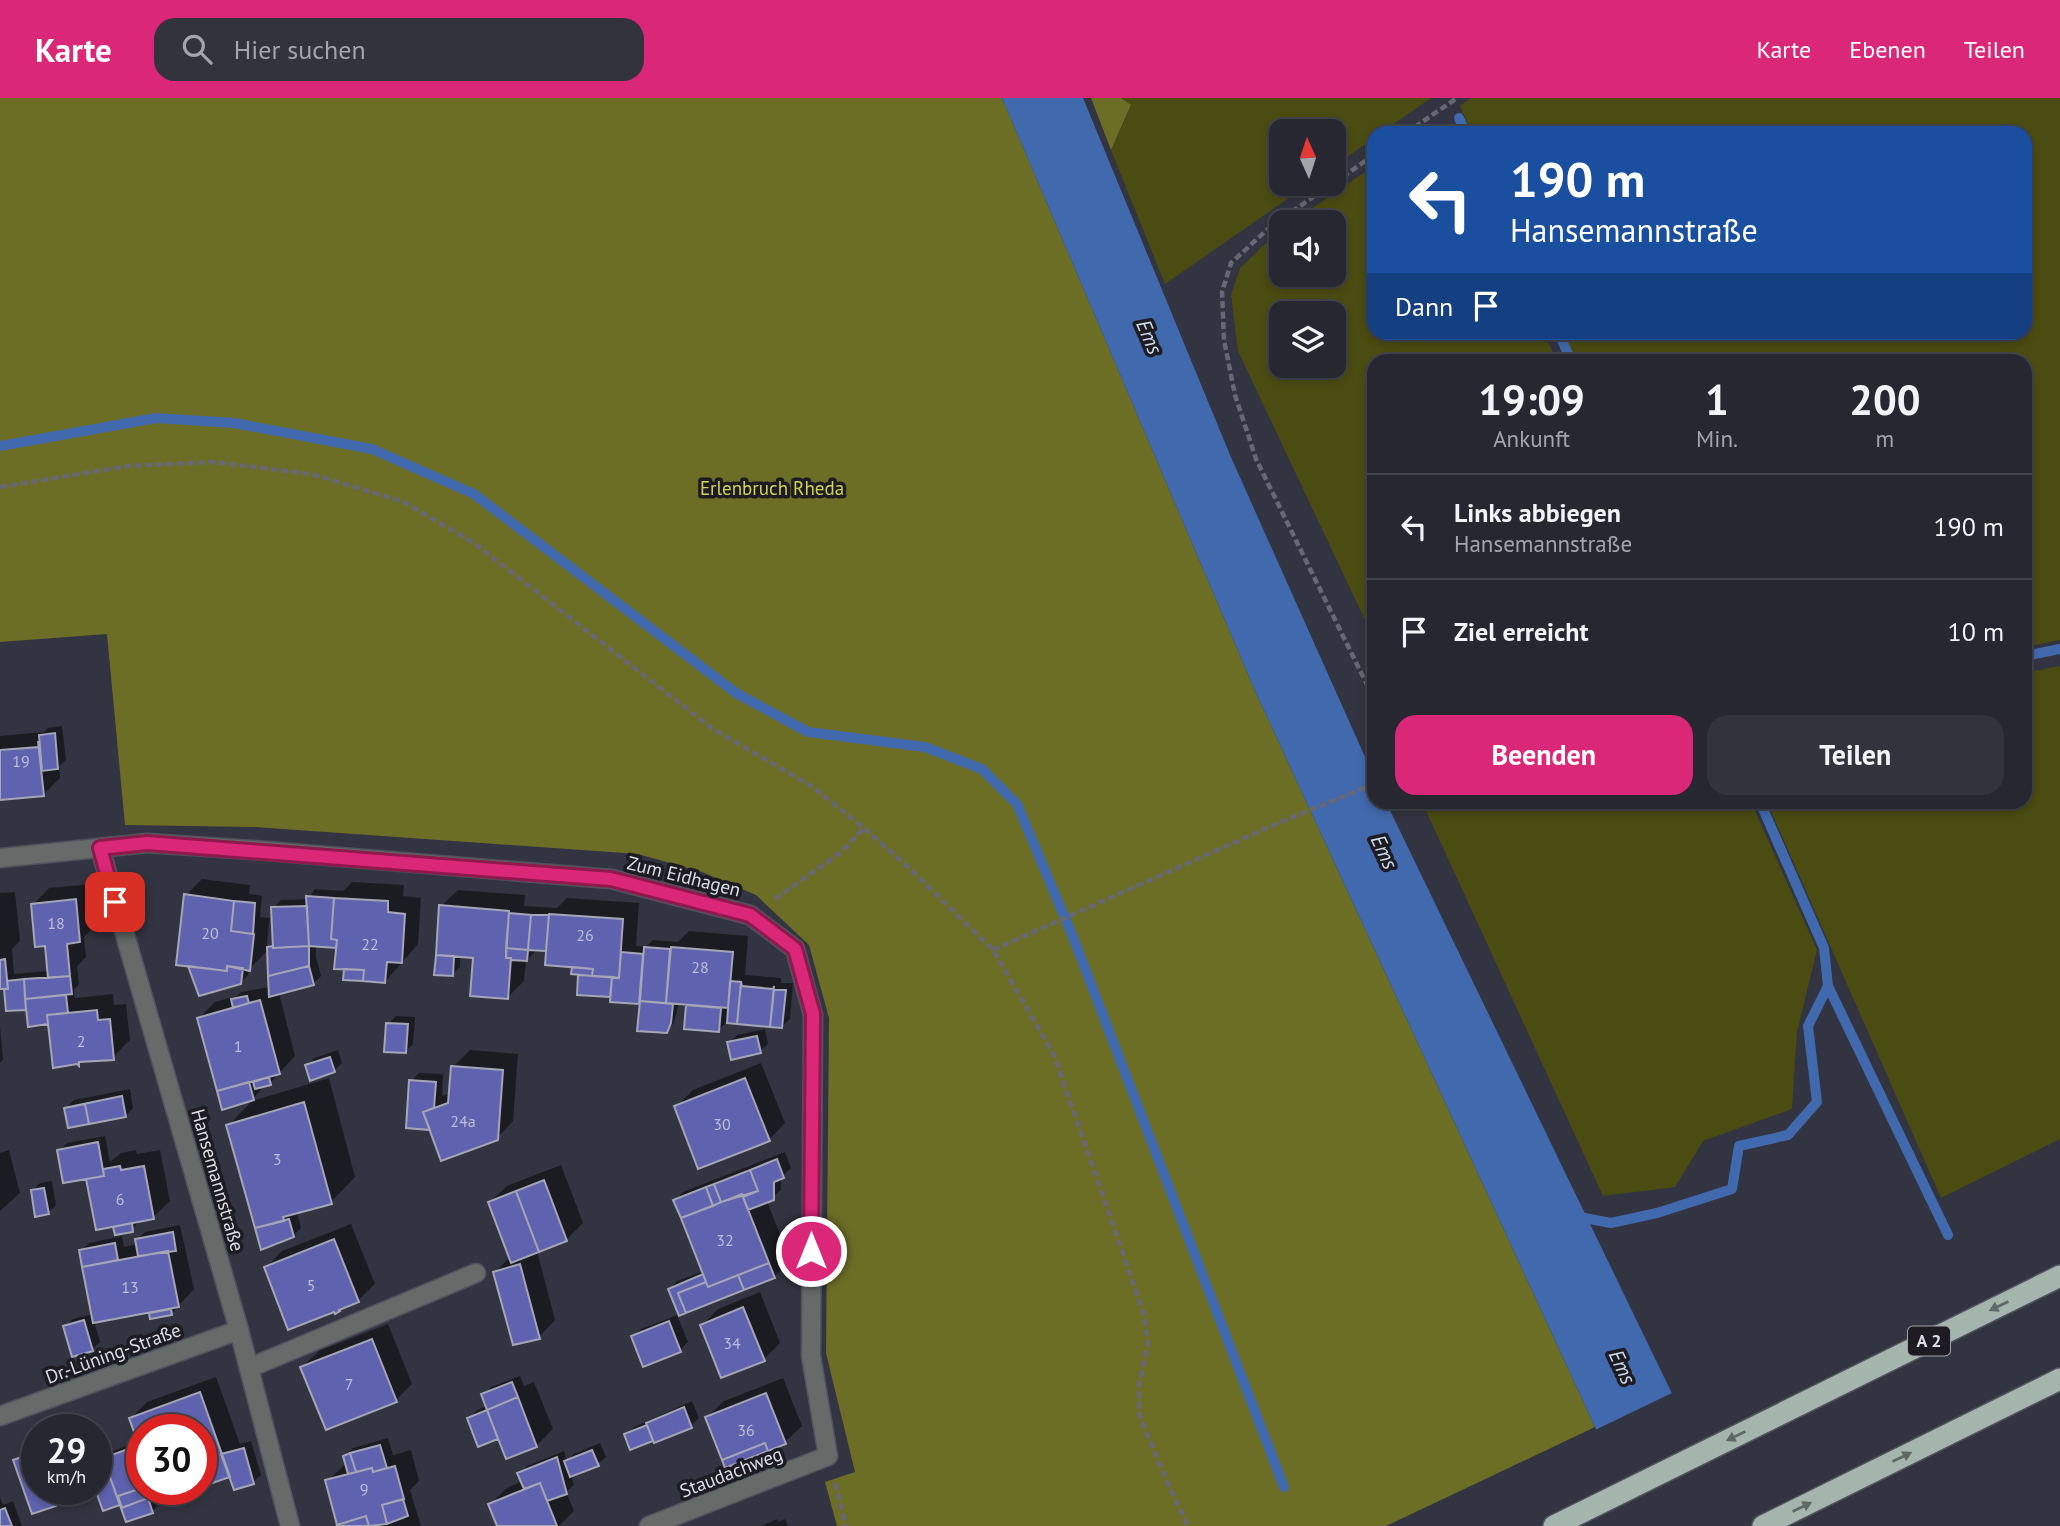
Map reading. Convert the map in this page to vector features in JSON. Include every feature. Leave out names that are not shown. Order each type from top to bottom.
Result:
[{"type":"highway","name":"A 2","points":[[1554,1526],[2060,1276]]},
{"type":"highway","points":[[1763,1526],[2060,1379]]},
{"type":"street","name":"Zum Eidhagen","points":[[0,858],[147,843],[611,879],[750,915],[795,949],[813,1014],[811,1356],[828,1456]]},
{"type":"street","name":"Hansemannstraße","points":[[100,848],[239,1330],[290,1526]]},
{"type":"street","points":[[249,1368],[476,1273]]},
{"type":"street","name":"Dr.-Lüning-Straße","points":[[0,1416],[239,1330]]},
{"type":"street","name":"Staudachweg","points":[[649,1526],[828,1456]]},
{"type":"path","points":[[1416,126],[1457,98]]},
{"type":"path","points":[[1346,174],[1367,160]]},
{"type":"path","points":[[1314,196],[1270,227],[1231,263],[1222,292],[1224,340],[1235,395],[1256,459],[1367,685]]},
{"type":"path","points":[[0,487],[128,466],[214,462],[311,474],[402,501],[474,543],[713,729],[813,788],[908,866],[993,950],[1054,1055],[1144,1314],[1148,1344],[1139,1385],[1139,1414],[1188,1526]]},
{"type":"path","points":[[993,950],[1276,824],[1367,787]]},
{"type":"path","points":[[750,915],[796,886],[864,828]]},
{"type":"path","points":[[828,1456],[846,1526]]},
{"type":"shaded area","points":[[1121,98],[1431,98],[1391,126],[1367,126],[1367,143],[1346,158],[1346,119],[1269,119],[1269,196],[1292,196],[1165,284],[1111,150],[1131,106]]},
{"type":"shaded area","points":[[1471,98],[2060,98],[2060,640],[2032,646],[2032,354],[1570,354],[1564,340],[2032,340],[2032,126],[1469,126],[1460,106]]},
{"type":"shaded area","points":[[1367,171],[1367,340],[1547,340],[1553,354],[1367,354],[1367,624],[1238,351],[1231,295],[1240,268],[1269,240],[1269,287],[1346,287],[1346,210],[1310,210],[1330,196],[1346,196],[1346,185]]},
{"type":"shaded area","points":[[2060,666],[2060,1139],[1941,1198],[1770,809],[2032,809],[2032,672]]},
{"type":"shaded area","points":[[1425,809],[1754,809],[1817,950],[1797,1032],[1792,1109],[1703,1141],[1675,1187],[1603,1196]]},
{"type":"green space","name":"Erlenbruch Rheda","points":[[0,98],[1002,98],[1256,693],[1595,1427],[1386,1526],[837,1526],[825,1482],[855,1472],[826,1353],[829,1018],[809,945],[756,895],[702,872],[638,854],[255,827],[125,825],[107,634],[0,642]]},
{"type":"green space","points":[[1091,98],[1121,98],[1131,105],[1111,150]]},
{"type":"water","name":"Ems","points":[[1002,98],[1083,98],[1230,455],[1367,761],[1367,809],[1389,809],[1736,1526],[1644,1526],[1595,1427],[1256,693]]},
{"type":"pier","points":[[1674,1392],[1739,1526],[1640,1526],[1593,1431]]},
{"type":"building","points":[[55,733],[58,769],[42,771],[39,735]]},
{"type":"building","points":[[39,747],[44,796],[0,800],[0,750]]},
{"type":"building","points":[[184,894],[234,901],[231,931],[254,934],[250,971],[227,966],[227,971],[176,965]]},
{"type":"building","points":[[306,896],[334,898],[331,939],[337,940],[336,948],[309,946]]},
{"type":"building","points":[[334,898],[388,901],[388,912],[405,914],[402,963],[387,962],[385,983],[363,981],[364,970],[334,969],[337,940],[331,939]]},
{"type":"building","points":[[76,899],[80,942],[67,944],[70,976],[48,978],[45,946],[35,947],[31,904]]},
{"type":"building","points":[[234,901],[255,903],[253,934],[231,931]]},
{"type":"building","points":[[439,905],[509,911],[506,958],[511,958],[508,999],[470,996],[473,958],[436,955]]},
{"type":"building","points":[[307,906],[309,946],[273,948],[271,907]]},
{"type":"building","points":[[509,913],[531,915],[528,950],[506,948]]},
{"type":"building","points":[[549,914],[623,919],[619,978],[592,976],[593,969],[545,965]]},
{"type":"building","points":[[531,915],[549,915],[546,951],[528,950]]},
{"type":"building","points":[[309,946],[309,966],[268,976],[267,947]]},
{"type":"building","points":[[644,947],[670,949],[666,1003],[640,1001]]},
{"type":"building","points":[[671,947],[733,952],[728,1008],[666,1003]]},
{"type":"building","points":[[506,948],[528,950],[527,961],[506,958]]},
{"type":"building","points":[[621,952],[643,954],[639,1004],[610,1002],[612,977],[619,978]]},
{"type":"building","points":[[436,955],[454,956],[453,976],[434,975]]},
{"type":"building","points":[[5,959],[8,989],[0,989],[0,960]]},
{"type":"building","points":[[188,966],[227,971],[227,966],[243,968],[241,984],[199,996]]},
{"type":"building","points":[[309,966],[314,985],[269,997],[268,976]]},
{"type":"building","points":[[572,967],[593,969],[592,976],[571,974]]},
{"type":"building","points":[[344,969],[364,970],[363,981],[343,980]]},
{"type":"building","points":[[578,975],[612,977],[610,997],[577,995]]},
{"type":"building","points":[[70,976],[72,994],[25,999],[24,979]]},
{"type":"building","points":[[24,979],[26,1010],[6,1011],[4,989],[8,989],[7,981]]},
{"type":"building","points":[[730,981],[741,982],[737,1024],[727,1023]]},
{"type":"building","points":[[741,982],[742,986],[773,989],[774,986],[770,1027],[737,1024]]},
{"type":"building","points":[[774,990],[786,990],[782,1028],[770,1027]]},
{"type":"building","points":[[66,995],[68,1013],[47,1015],[48,1024],[28,1027],[25,999]]},
{"type":"building","points":[[247,996],[249,1003],[233,1008],[231,999]]},
{"type":"building","points":[[260,1000],[280,1074],[217,1091],[197,1018]]},
{"type":"building","points":[[640,1001],[673,1004],[667,1033],[637,1031]]},
{"type":"building","points":[[686,1005],[721,1008],[719,1032],[684,1029]]},
{"type":"building","points":[[97,1010],[98,1020],[110,1019],[114,1060],[79,1062],[79,1066],[77,1064],[53,1068],[47,1015]]},
{"type":"building","points":[[386,1023],[408,1024],[406,1053],[384,1052]]},
{"type":"building","points":[[757,1036],[761,1053],[731,1060],[727,1042]]},
{"type":"building","points":[[330,1057],[335,1072],[310,1081],[305,1065]]},
{"type":"building","points":[[451,1066],[503,1070],[498,1140],[441,1161],[423,1112],[448,1103]]},
{"type":"building","points":[[269,1077],[271,1085],[255,1089],[253,1082]]},
{"type":"building","points":[[745,1078],[770,1141],[698,1169],[674,1106]]},
{"type":"building","points":[[409,1080],[436,1082],[434,1108],[423,1112],[430,1130],[406,1128]]},
{"type":"building","points":[[249,1082],[254,1100],[222,1110],[217,1091]]},
{"type":"building","points":[[122,1096],[126,1117],[89,1124],[85,1104],[64,1108]]},
{"type":"building","points":[[304,1102],[332,1204],[283,1217],[284,1221],[255,1228],[226,1125]]},
{"type":"building","points":[[85,1104],[89,1124],[68,1128],[64,1108]]},
{"type":"building","points":[[98,1142],[104,1176],[63,1183],[57,1150]]},
{"type":"building","points":[[777,1159],[784,1178],[774,1182],[774,1200],[748,1210],[743,1197],[758,1191],[750,1170]]},
{"type":"building","points":[[120,1166],[121,1170],[144,1166],[154,1219],[96,1230],[86,1179],[104,1176],[103,1169]]},
{"type":"building","points":[[750,1170],[758,1191],[721,1202],[714,1184]]},
{"type":"building","points":[[544,1180],[567,1241],[539,1252],[516,1191]]},
{"type":"building","points":[[714,1184],[721,1202],[713,1206],[706,1187]]},
{"type":"building","points":[[706,1187],[713,1206],[681,1218],[673,1200]]},
{"type":"building","points":[[44,1188],[49,1214],[35,1217],[31,1190]]},
{"type":"building","points":[[516,1191],[539,1252],[511,1263],[488,1202]]},
{"type":"building","points":[[742,1194],[769,1263],[708,1287],[681,1218]]},
{"type":"building","points":[[289,1219],[294,1237],[261,1250],[255,1228]]},
{"type":"building","points":[[132,1223],[133,1232],[115,1235],[113,1227]]},
{"type":"building","points":[[173,1232],[176,1251],[138,1256],[135,1239]]},
{"type":"building","points":[[334,1239],[359,1302],[335,1314],[334,1312],[288,1330],[264,1267]]},
{"type":"building","points":[[115,1243],[118,1260],[82,1267],[79,1250]]},
{"type":"building","points":[[168,1251],[179,1307],[93,1323],[82,1267]]},
{"type":"building","points":[[769,1263],[775,1278],[744,1290],[738,1275]]},
{"type":"building","points":[[520,1264],[540,1339],[513,1345],[493,1272]]},
{"type":"building","points":[[703,1274],[706,1282],[678,1293],[686,1313],[679,1316],[668,1289]]},
{"type":"building","points":[[738,1275],[744,1290],[686,1313],[678,1293],[706,1282],[708,1287]]},
{"type":"building","points":[[743,1307],[765,1361],[721,1378],[700,1325]]},
{"type":"building","points":[[171,1309],[172,1315],[150,1319],[149,1313]]},
{"type":"building","points":[[84,1320],[93,1351],[72,1357],[63,1326]]},
{"type":"building","points":[[669,1321],[681,1352],[643,1367],[631,1336]]},
{"type":"building","points":[[372,1339],[397,1402],[326,1430],[300,1367]]},
{"type":"building","points":[[512,1382],[518,1397],[487,1410],[481,1394]]},
{"type":"building","points":[[200,1392],[208,1414],[140,1414]]},
{"type":"building","points":[[766,1393],[786,1444],[768,1451],[765,1443],[722,1460],[705,1417]]},
{"type":"building","points":[[518,1397],[537,1447],[506,1459],[487,1410]]},
{"type":"building","points":[[684,1407],[692,1428],[654,1443],[646,1423]]},
{"type":"building","points":[[487,1410],[498,1439],[478,1447],[467,1418]]},
{"type":"building","points":[[647,1425],[653,1441],[630,1450],[624,1434]]},
{"type":"building","points":[[217,1440],[230,1477],[217,1481]]},
{"type":"building","points":[[765,1443],[768,1451],[725,1468],[722,1460]]},
{"type":"building","points":[[380,1445],[387,1468],[373,1472],[372,1468],[356,1472],[350,1453]]},
{"type":"building","points":[[244,1448],[254,1484],[234,1490],[221,1454]]},
{"type":"building","points":[[126,1450],[126,1493],[118,1496],[121,1508],[112,1483],[112,1455]]},
{"type":"building","points":[[592,1450],[599,1466],[570,1477],[564,1461]]},
{"type":"building","points":[[768,1451],[772,1462],[729,1479],[725,1468]]},
{"type":"building","points":[[350,1453],[356,1472],[348,1474],[343,1456]]},
{"type":"building","points":[[21,1457],[21,1483],[13,1460]]},
{"type":"building","points":[[557,1457],[567,1494],[547,1501],[540,1483],[524,1489],[517,1473]]},
{"type":"building","points":[[395,1466],[404,1499],[382,1505],[387,1524],[369,1526],[366,1516],[337,1525],[325,1480],[372,1468],[373,1472]]},
{"type":"building","points":[[112,1483],[120,1505],[103,1511],[101,1505],[112,1505]]},
{"type":"building","points":[[540,1483],[557,1526],[497,1526],[488,1504]]},
{"type":"building","points":[[126,1493],[126,1505],[130,1505],[122,1508],[118,1496]]},
{"type":"building","points":[[403,1499],[408,1516],[387,1524],[382,1505]]},
{"type":"building","points":[[29,1505],[56,1506],[32,1514]]},
{"type":"building","points":[[129,1505],[150,1505],[153,1513],[126,1522],[121,1508]]},
{"type":"building","points":[[5,1508],[12,1526],[0,1526],[0,1510]]},
{"type":"building","points":[[366,1516],[369,1526],[337,1525]]},
{"type":"waterway","points":[[1459,118],[1463,126]]},
{"type":"waterway","points":[[1562,340],[1568,354]]},
{"type":"waterway","points":[[0,446],[156,418],[234,423],[372,449],[474,494],[736,693],[808,732],[925,747],[982,769],[1017,804],[1073,937],[1284,1487]]},
{"type":"waterway","points":[[2032,655],[2060,649]]},
{"type":"waterway","points":[[1574,1216],[1611,1223],[1657,1213],[1732,1189],[1739,1146],[1788,1135],[1817,1102],[1808,1026],[1828,986],[1824,948],[1763,809]]},
{"type":"waterway","points":[[1828,986],[1948,1235]]},
{"type":"route","points":[[115,902],[100,848],[147,843],[611,879],[750,915],[795,949],[813,1014],[811,1251]]}]
